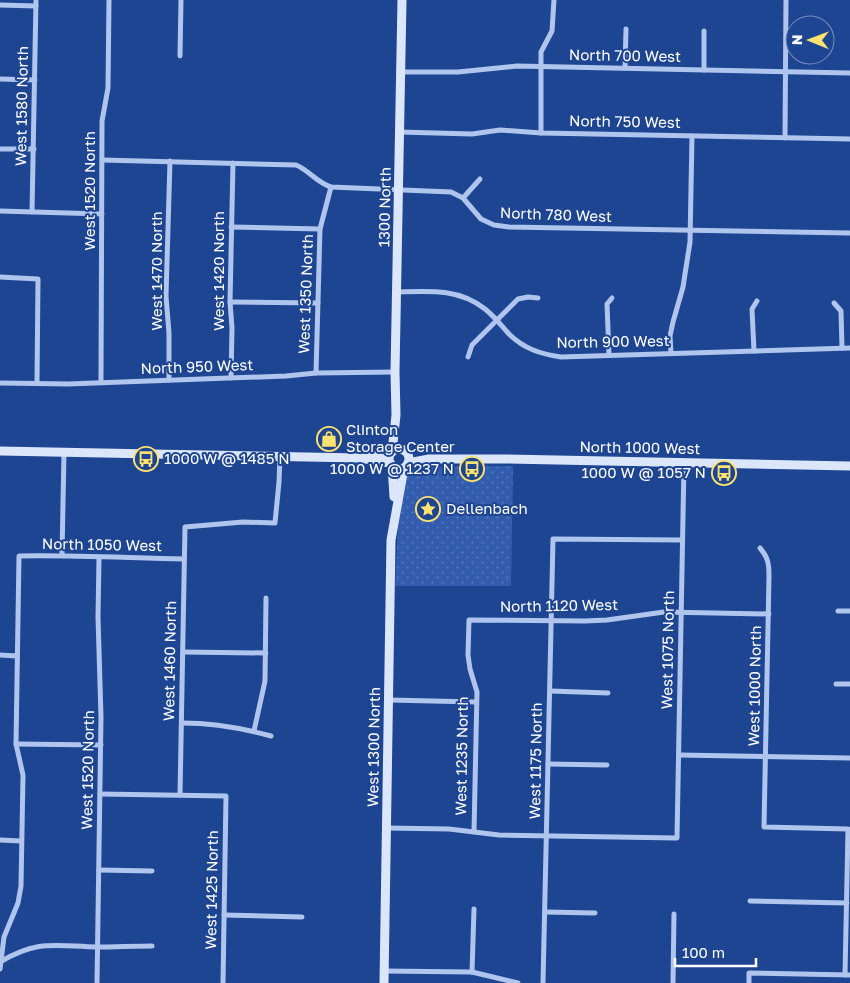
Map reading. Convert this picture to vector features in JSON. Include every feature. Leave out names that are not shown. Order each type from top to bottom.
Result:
[{"type":"street","name":"West 1520 North","points":[[101,382],[102,121],[108,88],[109,0]]},
{"type":"street","points":[[180,56],[181,0]]},
{"type":"street","name":"1300 North","points":[[391,458],[396,415],[395,372],[402,0]]},
{"type":"street","points":[[542,133],[541,52],[552,31],[554,0]]},
{"type":"street","points":[[785,138],[786,0]]},
{"type":"street","points":[[0,6],[36,3]]},
{"type":"street","name":"West 1580 North","points":[[32,212],[36,3]]},
{"type":"street","points":[[625,68],[626,29]]},
{"type":"street","points":[[704,31],[704,70]]},
{"type":"street","name":"North 700 West","points":[[400,72],[458,72],[517,66],[850,73]]},
{"type":"street","points":[[0,79],[35,80]]},
{"type":"street","name":"North 750 West","points":[[399,132],[472,134],[500,130],[542,133],[850,139]]},
{"type":"street","points":[[670,353],[670,336],[683,287],[690,242],[692,136]]},
{"type":"street","points":[[0,149],[34,149]]},
{"type":"street","points":[[102,160],[296,165],[304,168],[320,183],[331,187],[442,191],[451,192],[463,198],[480,179]]},
{"type":"street","name":"West 1470 North","points":[[169,380],[169,333],[166,296],[170,161]]},
{"type":"street","name":"West 1420 North","points":[[231,378],[232,328],[230,302],[233,163]]},
{"type":"street","name":"West 1350 North","points":[[316,373],[320,229],[331,187]]},
{"type":"street","name":"North 780 West","points":[[463,198],[481,219],[494,225],[508,228],[850,233]]},
{"type":"street","points":[[0,211],[102,214]]},
{"type":"street","points":[[231,227],[320,229]]},
{"type":"street","points":[[0,277],[38,279],[37,383]]},
{"type":"street","name":"North 900 West","points":[[397,292],[438,290],[456,294],[484,308],[526,347],[541,354],[561,357],[850,348]]},
{"type":"street","points":[[468,357],[472,345],[518,299],[538,298]]},
{"type":"street","points":[[609,356],[607,304],[612,298]]},
{"type":"street","points":[[754,351],[752,309],[757,301]]},
{"type":"street","points":[[230,302],[318,303]]},
{"type":"street","points":[[834,302],[840,311],[842,348]]},
{"type":"street","name":"North 950 West","points":[[0,383],[101,382],[286,376],[316,373],[395,372]]},
{"type":"street","name":"1300 North","points":[[396,415],[406,459]]},
{"type":"street","name":"North 1000 West","points":[[391,458],[400,449],[406,459],[419,462],[429,459],[850,466]]},
{"type":"street","points":[[0,451],[391,458],[398,468],[406,459]]},
{"type":"street","points":[[62,555],[64,452]]},
{"type":"street","name":"West 1460 North","points":[[180,795],[185,527],[243,522],[275,523],[280,482],[280,456]]},
{"type":"street","name":"West 1300 North","points":[[391,458],[395,513]]},
{"type":"street","name":"West 1300 North","points":[[384,983],[391,540],[406,459]]},
{"type":"street","name":"West 1075 North","points":[[546,837],[677,838],[684,463]]},
{"type":"street","name":"West 1175 North","points":[[543,983],[553,539],[682,540]]},
{"type":"street","name":"West 1000 North","points":[[760,548],[769,562],[764,827],[848,829],[847,903]]},
{"type":"street","name":"North 1050 West","points":[[17,656],[19,556],[62,555],[99,558],[184,559]]},
{"type":"street","name":"West 1520 North","points":[[96,983],[101,745],[98,617],[99,558]]},
{"type":"street","points":[[254,732],[265,681],[266,598]]},
{"type":"street","points":[[838,611],[850,611]]},
{"type":"street","name":"North 1120 West","points":[[469,620],[607,620],[639,615],[681,613],[768,614]]},
{"type":"street","name":"West 1235 North","points":[[469,620],[468,655],[477,692],[474,832]]},
{"type":"street","points":[[183,652],[266,653]]},
{"type":"street","points":[[0,656],[17,656],[16,744],[23,775],[18,903],[4,937],[0,969]]},
{"type":"street","points":[[836,684],[850,684]]},
{"type":"street","points":[[550,691],[608,693]]},
{"type":"street","points":[[389,700],[476,702]]},
{"type":"street","points":[[182,723],[218,725],[271,736]]},
{"type":"street","points":[[16,744],[101,745]]},
{"type":"street","points":[[679,755],[850,758]]},
{"type":"street","points":[[548,764],[607,765]]},
{"type":"street","points":[[100,794],[180,795]]},
{"type":"street","name":"West 1425 North","points":[[180,795],[226,796],[223,983]]},
{"type":"street","points":[[386,828],[449,829],[499,835],[546,837]]},
{"type":"street","points":[[0,840],[21,841]]},
{"type":"street","points":[[98,870],[152,871]]},
{"type":"street","points":[[749,983],[749,973],[848,975],[847,903],[750,901]]},
{"type":"street","points":[[472,972],[474,909]]},
{"type":"street","points":[[545,912],[596,913]]},
{"type":"street","points":[[673,983],[674,914]]},
{"type":"street","points":[[224,915],[302,917]]},
{"type":"street","points":[[0,962],[15,952],[48,944],[97,947],[152,946]]},
{"type":"street","points":[[384,971],[472,972],[518,983]]},
{"type":"shaded area","points":[[513,466],[511,586],[395,586],[403,477],[412,467]]},
{"type":"place","name":"Clinton Storage Center","points":[[329,439]]},
{"type":"place","name":"1000 W @ 1485 N","points":[[146,459]]},
{"type":"place","name":"1000 W @ 1237 N","points":[[472,469]]},
{"type":"place","name":"1000 W @ 1057 N","points":[[724,473]]},
{"type":"place","name":"Dellenbach","points":[[428,509]]}]
